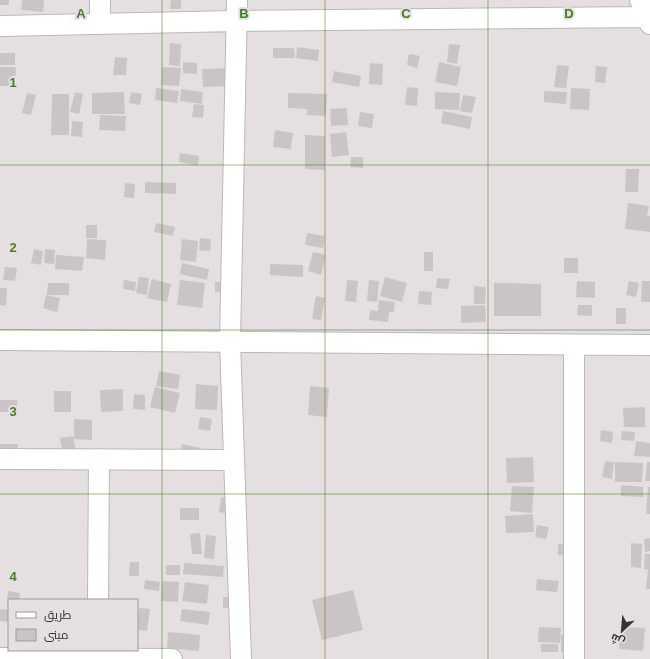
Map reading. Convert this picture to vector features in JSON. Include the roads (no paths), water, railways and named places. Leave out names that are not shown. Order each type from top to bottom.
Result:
[{"type":"street","points":[[100,0],[100,24]]},
{"type":"street","points":[[237,0],[230,342],[241,659]]},
{"type":"street","points":[[0,26],[646,14]]},
{"type":"street","points":[[0,340],[574,346],[650,345]]},
{"type":"street","points":[[574,346],[574,659]]},
{"type":"street","points":[[0,459],[234,460]]},
{"type":"street","points":[[98,599],[99,459]]},
{"type":"street","points":[[0,658],[172,659]]}]
